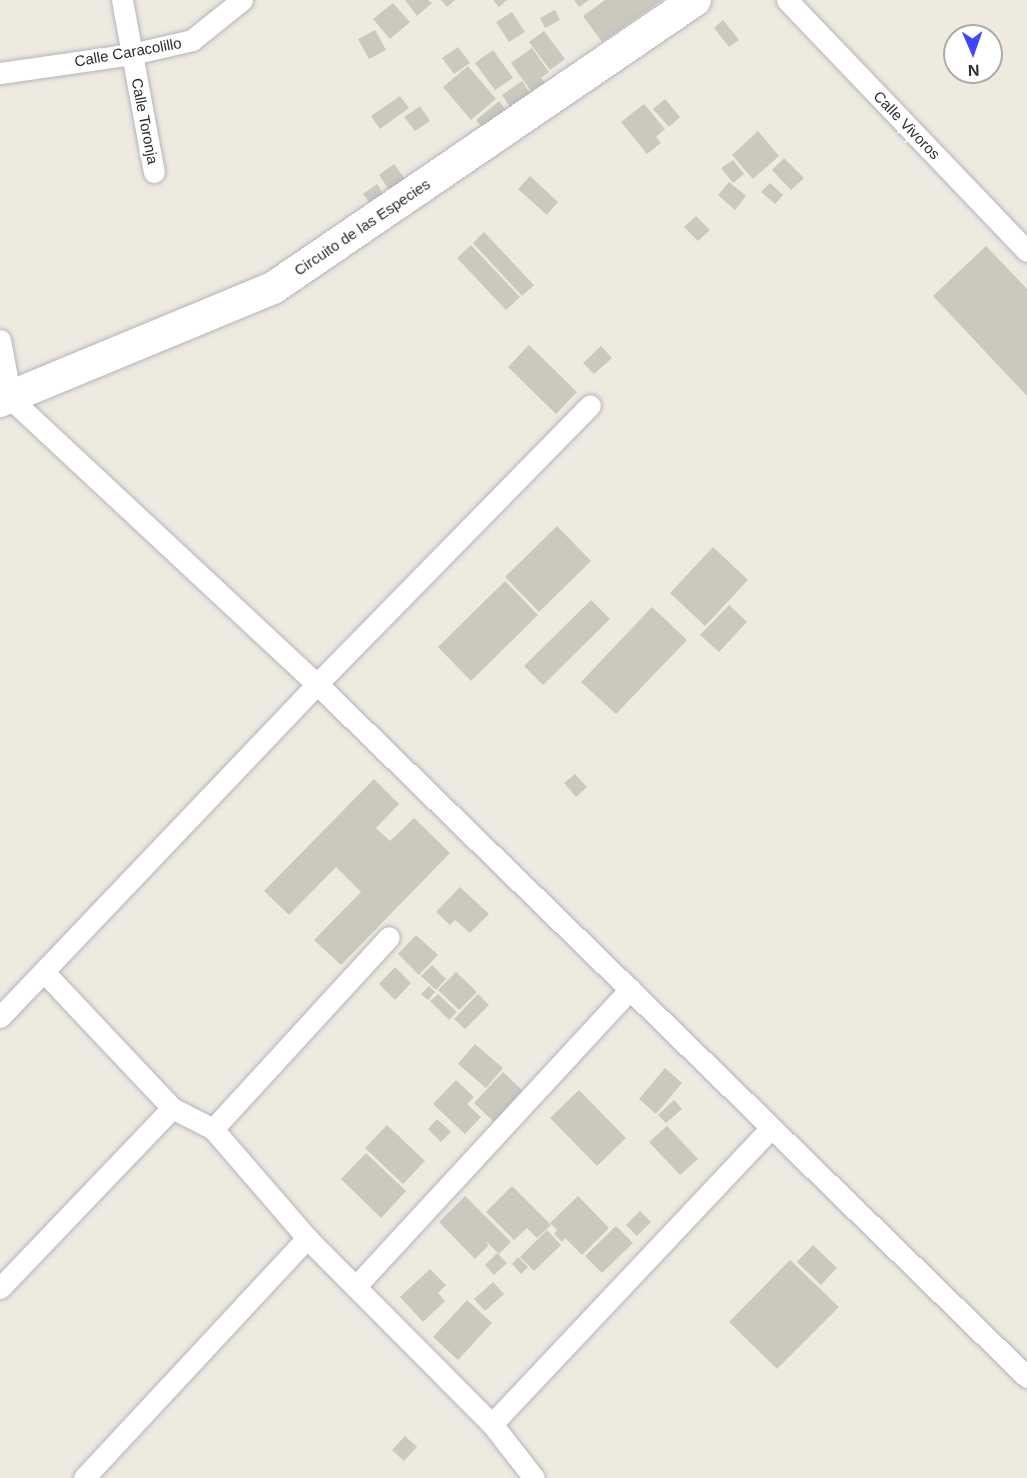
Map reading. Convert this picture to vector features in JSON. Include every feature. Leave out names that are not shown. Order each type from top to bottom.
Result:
[{"type":"street","name":"Calle Toronja","points":[[122,0],[154,172]]},
{"type":"street","name":"Circuito de las Especies","points":[[6,400],[273,288],[695,0]]},
{"type":"street","name":"Calle Vivoros","points":[[787,0],[1027,251]]},
{"type":"street","name":"Calle Caracolillo","points":[[0,73],[132,54],[192,40],[241,1]]},
{"type":"street","points":[[0,340],[6,400],[317,684],[1027,1377]]},
{"type":"street","points":[[0,1017],[317,684],[590,405]]},
{"type":"street","points":[[213,1129],[389,936]]},
{"type":"street","points":[[44,972],[172,1108],[213,1129],[307,1238],[357,1285],[492,1424],[534,1478]]},
{"type":"street","points":[[357,1285],[630,989]]},
{"type":"street","points":[[0,1288],[172,1108]]},
{"type":"street","points":[[492,1424],[771,1128]]},
{"type":"street","points":[[84,1478],[307,1238]]},
{"type":"building","points":[[405,0],[428,0],[432,3],[417,16]]},
{"type":"building","points":[[441,0],[455,0],[447,7]]},
{"type":"building","points":[[493,0],[507,0],[499,7]]},
{"type":"building","points":[[574,0],[589,0],[579,7]]},
{"type":"building","points":[[605,0],[662,0],[602,42],[583,16]]},
{"type":"building","points":[[393,3],[410,22],[390,39],[373,19]]},
{"type":"building","points":[[555,10],[560,20],[545,28],[540,18]]},
{"type":"building","points":[[512,12],[525,32],[509,42],[496,22]]},
{"type":"building","points":[[723,20],[739,40],[729,47],[714,28]]},
{"type":"building","points":[[375,30],[386,50],[369,59],[358,39]]},
{"type":"building","points":[[544,31],[565,59],[550,70],[529,42]]},
{"type":"building","points":[[458,47],[470,63],[454,74],[442,58]]},
{"type":"building","points":[[532,48],[549,72],[541,78],[548,87],[535,97],[511,63]]},
{"type":"building","points":[[493,50],[513,78],[495,90],[475,63]]},
{"type":"building","points":[[468,66],[496,99],[471,120],[443,87]]},
{"type":"building","points":[[522,81],[534,99],[514,113],[502,95]]},
{"type":"building","points":[[400,96],[409,108],[380,129],[371,116]]},
{"type":"building","points":[[665,99],[680,117],[669,127],[653,109]]},
{"type":"building","points":[[499,101],[510,115],[488,134],[476,120]]},
{"type":"building","points":[[644,104],[665,129],[656,137],[661,143],[647,154],[621,122]]},
{"type":"building","points":[[420,106],[430,121],[415,131],[404,117]]},
{"type":"building","points":[[758,131],[779,156],[753,179],[732,155]]},
{"type":"building","points":[[784,158],[804,178],[791,190],[772,170]]},
{"type":"building","points":[[733,160],[744,174],[733,183],[721,168]]},
{"type":"building","points":[[394,164],[408,183],[392,194],[379,175]]},
{"type":"building","points":[[530,176],[558,202],[547,215],[518,189]]},
{"type":"building","points":[[729,182],[746,196],[735,210],[718,195]]},
{"type":"building","points":[[770,183],[783,195],[775,204],[761,192]]},
{"type":"building","points":[[377,184],[386,198],[373,207],[363,194]]},
{"type":"building","points":[[696,216],[710,230],[698,241],[684,227]]},
{"type":"building","points":[[484,232],[534,285],[522,296],[473,243]]},
{"type":"building","points":[[471,245],[520,297],[506,310],[457,258]]},
{"type":"building","points":[[986,246],[1027,289],[1027,396],[933,296]]},
{"type":"building","points":[[529,345],[577,392],[556,414],[508,367]]},
{"type":"building","points":[[601,346],[612,358],[594,374],[583,363]]},
{"type":"building","points":[[557,526],[591,561],[539,612],[505,577]]},
{"type":"building","points":[[713,547],[748,580],[705,626],[670,593]]},
{"type":"building","points":[[505,581],[538,615],[471,681],[438,647]]},
{"type":"building","points":[[591,600],[610,619],[543,685],[524,666]]},
{"type":"building","points":[[729,605],[747,622],[719,652],[700,635]]},
{"type":"building","points":[[652,607],[687,640],[616,714],[581,682]]},
{"type":"building","points":[[575,774],[587,787],[576,797],[564,783]]},
{"type":"building","points":[[374,779],[399,804],[376,828],[390,841],[414,818],[450,853],[341,965],[314,940],[361,892],[336,867],[289,915],[264,891]]},
{"type":"building","points":[[460,887],[489,914],[470,933],[455,920],[450,925],[436,912]]},
{"type":"building","points":[[416,935],[438,955],[419,975],[398,954]]},
{"type":"building","points":[[432,965],[446,979],[436,990],[421,976]]},
{"type":"building","points":[[395,967],[411,983],[395,1000],[379,984]]},
{"type":"building","points":[[456,972],[477,992],[459,1010],[438,990]]},
{"type":"building","points":[[429,986],[435,992],[428,1000],[421,994]]},
{"type":"building","points":[[438,994],[457,1012],[449,1020],[430,1001]]},
{"type":"building","points":[[478,994],[489,1005],[465,1029],[454,1019]]},
{"type":"building","points":[[475,1044],[503,1068],[486,1088],[458,1064]]},
{"type":"building","points":[[665,1068],[682,1083],[656,1114],[639,1099]]},
{"type":"building","points":[[503,1072],[523,1091],[494,1122],[474,1103]]},
{"type":"building","points":[[456,1080],[474,1097],[467,1104],[481,1117],[465,1134],[433,1104]]},
{"type":"building","points":[[579,1090],[626,1138],[597,1166],[550,1118]]},
{"type":"building","points":[[674,1100],[682,1109],[666,1123],[658,1115]]},
{"type":"building","points":[[437,1119],[451,1132],[441,1142],[428,1129]]},
{"type":"building","points":[[387,1125],[425,1161],[403,1184],[365,1148]]},
{"type":"building","points":[[667,1126],[698,1159],[680,1175],[649,1142]]},
{"type":"building","points":[[366,1153],[406,1191],[381,1218],[341,1179]]},
{"type":"building","points":[[512,1186],[551,1225],[537,1238],[527,1228],[514,1240],[486,1212]]},
{"type":"building","points":[[465,1196],[511,1242],[499,1254],[487,1242],[488,1246],[475,1259],[439,1222]]},
{"type":"building","points":[[578,1196],[609,1228],[582,1255],[565,1238],[562,1242],[554,1234],[557,1230],[550,1223]]},
{"type":"building","points":[[640,1211],[651,1222],[637,1236],[626,1225]]},
{"type":"building","points":[[616,1226],[633,1243],[602,1273],[585,1256]]},
{"type":"building","points":[[547,1230],[561,1245],[534,1271],[520,1257]]},
{"type":"building","points":[[813,1245],[837,1268],[821,1285],[797,1262]]},
{"type":"building","points":[[497,1253],[507,1263],[494,1275],[485,1265]]},
{"type":"building","points":[[518,1257],[528,1267],[521,1274],[512,1264]]},
{"type":"building","points":[[790,1260],[839,1307],[777,1369],[729,1322]]},
{"type":"building","points":[[430,1269],[446,1285],[438,1293],[445,1301],[423,1322],[400,1297]]},
{"type":"building","points":[[493,1282],[504,1294],[485,1311],[474,1299]]},
{"type":"building","points":[[467,1300],[492,1323],[458,1360],[433,1337]]},
{"type":"building","points":[[405,1436],[417,1447],[404,1461],[392,1450]]}]
